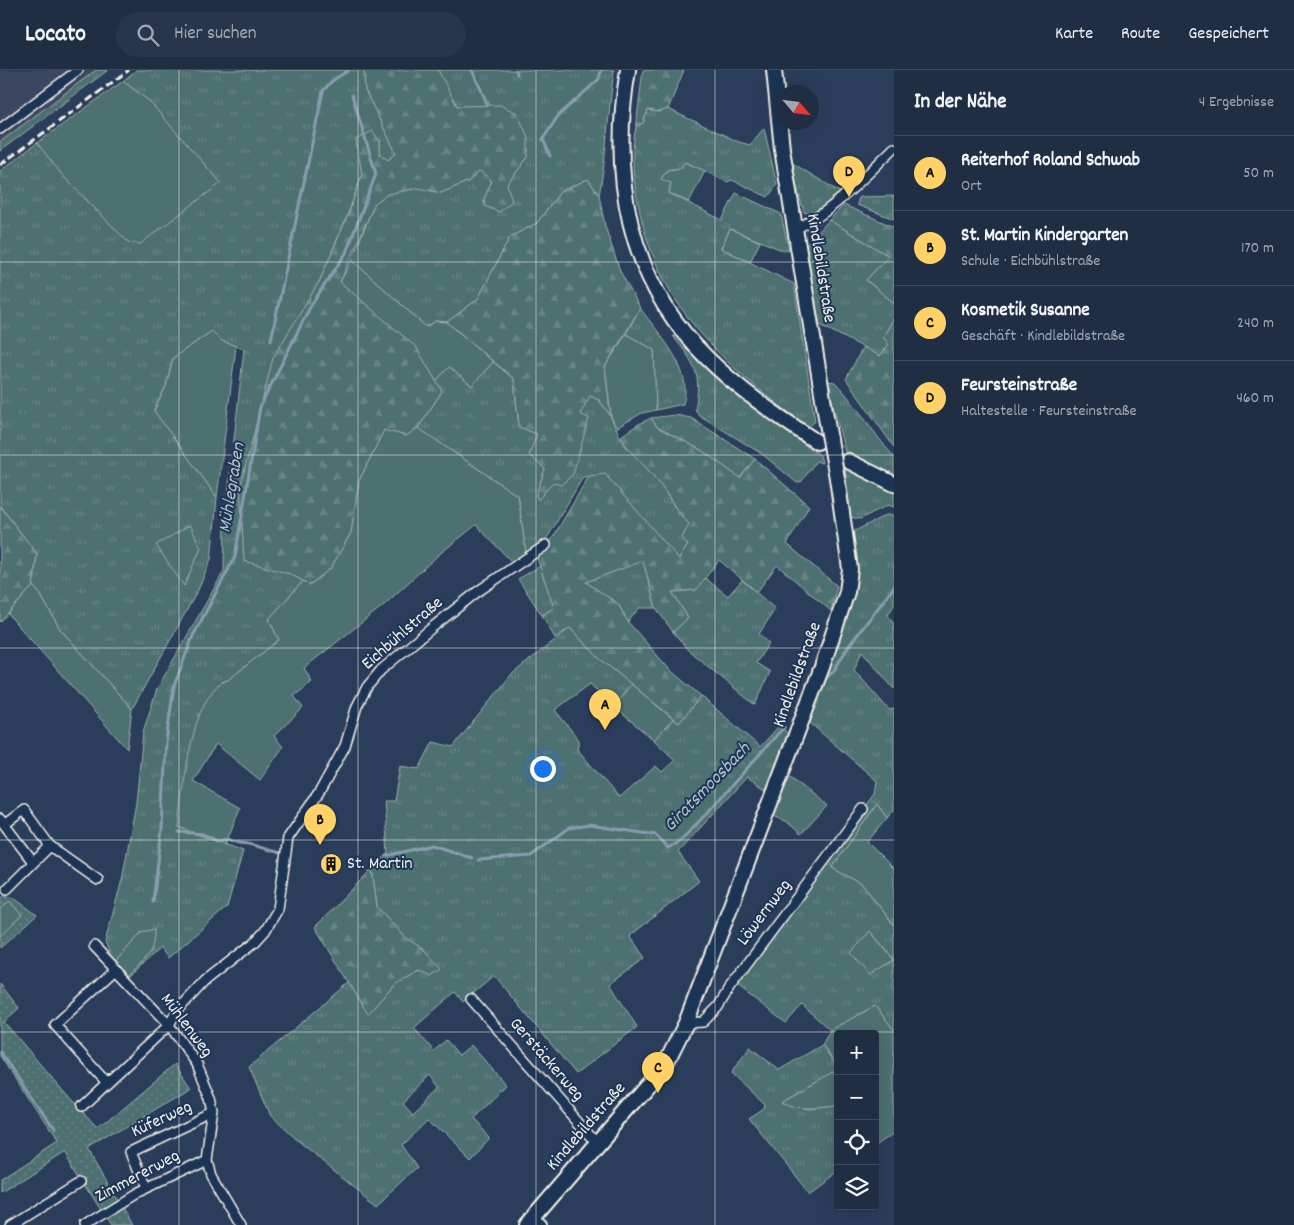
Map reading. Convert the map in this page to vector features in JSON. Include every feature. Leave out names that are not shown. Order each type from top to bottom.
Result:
[{"type":"main road","points":[[628,70],[622,109],[620,147],[624,195],[639,254],[656,289],[679,326],[706,357],[769,409],[817,442]]},
{"type":"main road","name":"Kindlebildstraße","points":[[535,1222],[665,1065],[686,1023],[818,676],[847,592],[850,569],[837,478],[810,327],[782,149],[774,70]]},
{"type":"main road","points":[[848,461],[894,484]]},
{"type":"street","points":[[0,130],[78,70]]},
{"type":"street","points":[[795,228],[806,225],[822,213],[894,148]]},
{"type":"street","name":"Eichbühlstraße","points":[[81,1107],[169,1025],[177,1011],[205,981],[255,942],[269,924],[278,909],[288,838],[319,793],[345,746],[357,706],[367,687],[381,670],[477,592],[546,545]]},
{"type":"street","name":"Löwernweg","points":[[686,1023],[703,1022],[718,1007],[863,809]]},
{"type":"street","points":[[33,862],[2,821],[24,810],[50,846],[98,880]]},
{"type":"street","points":[[7,889],[50,846]]},
{"type":"street","name":"Mühlenweg","points":[[94,946],[169,1025],[197,1064],[211,1098],[214,1113],[207,1160]]},
{"type":"street","points":[[107,1083],[55,1025],[116,969]]},
{"type":"street","name":"Gerstäckerweg","points":[[471,998],[598,1144]]},
{"type":"street","name":"Küferweg","points":[[146,1188],[132,1152],[214,1113]]},
{"type":"street","points":[[207,1160],[211,1174],[241,1225]]},
{"type":"street","name":"Zimmererweg","points":[[85,1225],[146,1188],[207,1160]]},
{"type":"street","points":[[10,1225],[81,1181]]},
{"type":"shaded area","points":[[0,70],[96,70],[0,142]]},
{"type":"green space","points":[[96,70],[108,70],[0,151],[0,142]]},
{"type":"green space","points":[[136,70],[365,70],[365,90],[396,153],[388,160],[380,154],[380,141],[356,140],[362,174],[348,214],[320,280],[273,359],[290,574],[303,581],[269,619],[279,640],[228,680],[221,682],[179,827],[243,851],[227,907],[168,958],[160,948],[131,975],[152,951],[142,932],[114,963],[105,942],[122,880],[136,803],[143,732],[157,689],[224,571],[225,521],[244,349],[222,341],[212,331],[173,358],[166,386],[154,410],[217,497],[211,559],[198,590],[132,709],[60,629],[40,594],[33,586],[37,554],[0,506],[0,171],[37,143],[97,212],[149,101],[123,81]]},
{"type":"green space","points":[[364,70],[438,70],[457,106],[500,105],[517,113],[528,137],[528,157],[507,184],[512,201],[499,212],[485,206],[484,199],[492,181],[480,171],[469,181],[441,193],[418,188],[388,194],[375,203],[340,282],[417,347],[442,391],[418,428],[407,436],[384,431],[359,481],[351,533],[331,568],[310,585],[290,574],[244,561],[240,488],[273,358],[320,280],[348,215],[362,174],[356,140],[372,131],[380,141],[380,154],[388,160],[396,153],[365,90]]},
{"type":"green space","points":[[437,70],[614,70],[599,195],[588,179],[560,192],[537,223],[510,237],[478,299],[447,322],[436,321],[426,327],[352,260],[375,202],[388,194],[418,187],[441,193],[469,181],[480,171],[492,181],[484,199],[507,184],[528,157],[457,106]]},
{"type":"green space","points":[[643,70],[684,70],[668,109],[659,112],[648,110],[643,123],[636,126]]},
{"type":"green space","points":[[123,81],[149,101],[221,183],[140,244],[128,242],[63,176],[37,143]]},
{"type":"green space","points":[[668,109],[739,142],[750,145],[764,128],[777,185],[768,197],[732,180],[727,182],[686,162],[681,168],[667,170],[671,183],[669,193],[722,220],[736,193],[781,214],[789,250],[782,250],[730,229],[721,248],[794,284],[815,421],[809,427],[725,360],[680,307],[663,277],[649,244],[639,208],[633,158],[636,126],[643,123],[648,110],[659,112]]},
{"type":"green space","points":[[789,161],[840,192],[824,208],[812,215],[804,212]]},
{"type":"green space","points":[[685,162],[705,171],[689,202],[669,193],[671,183],[661,179],[667,170],[681,168]]},
{"type":"green space","points":[[588,179],[599,195],[605,226],[620,271],[640,308],[605,367],[611,416],[599,400],[590,396],[580,414],[589,418],[573,474],[561,485],[553,482],[538,500],[536,495],[545,469],[529,455],[537,434],[519,427],[514,379],[447,322],[478,299],[510,237],[537,223],[560,192]]},
{"type":"green space","points":[[894,196],[894,219],[857,205],[859,197]]},
{"type":"green space","points":[[844,205],[894,227],[894,303],[866,280],[889,256],[829,220]]},
{"type":"green space","points":[[829,220],[889,256],[866,280],[894,303],[894,318],[883,337],[889,344],[880,356],[820,325],[803,249]]},
{"type":"green space","points":[[730,229],[760,242],[750,262],[721,248]]},
{"type":"green space","points":[[352,260],[426,327],[436,321],[447,322],[493,362],[472,386],[449,367],[436,381],[416,347],[340,282]]},
{"type":"green space","points":[[640,308],[665,341],[679,365],[684,378],[683,404],[656,410],[654,350],[626,334]]},
{"type":"green space","points":[[894,318],[894,447],[846,379],[863,347],[880,356],[889,344],[883,337]]},
{"type":"green space","points":[[212,331],[222,341],[236,346],[217,497],[154,411],[166,386],[173,358]]},
{"type":"green space","points":[[626,334],[654,350],[656,410],[642,413],[616,428],[611,416],[605,367]]},
{"type":"green space","points":[[678,334],[726,385],[781,428],[820,455],[822,463],[816,461],[802,481],[797,483],[762,454],[699,415],[695,409],[698,386],[697,377],[687,354],[673,336]]},
{"type":"green space","points":[[493,362],[514,379],[519,427],[537,434],[545,469],[536,495],[590,395],[603,405],[625,445],[653,475],[689,524],[688,545],[679,560],[605,475],[583,477],[549,535],[542,544],[526,553],[518,496],[418,428],[442,391],[436,381],[449,366],[472,386]]},
{"type":"green space","points":[[827,381],[835,382],[843,391],[894,457],[894,479],[845,452]]},
{"type":"green space","points":[[675,415],[691,418],[755,459],[740,478],[701,450],[657,427],[651,418]]},
{"type":"green space","points":[[651,418],[657,427],[701,450],[740,478],[755,459],[809,506],[787,544],[837,586],[831,611],[777,565],[757,592],[719,560],[696,590],[672,592],[688,618],[673,632],[656,608],[643,561],[586,582],[618,604],[628,622],[670,670],[701,696],[679,723],[599,658],[570,628],[555,638],[542,615],[554,608],[536,555],[548,546],[589,476],[605,474],[679,559],[688,545],[682,538],[689,524],[656,479],[628,448],[621,436]]},
{"type":"green space","points":[[418,428],[518,496],[526,553],[512,562],[476,525],[437,556],[384,605],[304,668],[312,682],[294,696],[303,708],[274,736],[283,747],[260,780],[216,744],[193,781],[240,808],[225,845],[179,827],[191,745],[205,703],[215,688],[279,640],[269,619],[303,581],[310,585],[331,568],[351,533],[359,481],[384,430],[406,436]]},
{"type":"green space","points":[[845,467],[894,491],[894,507],[888,505],[860,519],[850,517]]},
{"type":"green space","points":[[0,506],[37,554],[33,586],[0,622]]},
{"type":"green space","points":[[886,515],[894,516],[894,605],[888,615],[894,624],[894,689],[862,651],[854,670],[889,710],[894,709],[894,810],[887,818],[877,804],[832,868],[862,884],[894,925],[894,959],[870,931],[870,975],[894,960],[894,1030],[875,1006],[830,1030],[802,1005],[786,1023],[736,985],[875,794],[877,781],[810,723],[851,607],[857,567],[853,532]]},
{"type":"green space","points":[[190,525],[201,548],[184,586],[156,545]]},
{"type":"green space","points":[[643,560],[656,608],[639,608],[628,622],[618,604],[585,582]]},
{"type":"green space","points":[[540,566],[554,608],[542,615],[518,579]]},
{"type":"green space","points":[[705,578],[728,596],[742,580],[775,609],[759,634],[769,643],[756,663],[770,672],[755,705],[688,650],[673,632],[688,618],[672,592],[696,590]]},
{"type":"green space","points":[[33,586],[40,594],[60,629],[132,709],[127,749],[8,614]]},
{"type":"green space","points":[[570,628],[599,658],[631,684],[614,707],[590,684],[555,710],[579,740],[577,749],[619,798],[656,766],[662,772],[675,760],[654,740],[673,719],[679,723],[701,696],[760,747],[780,725],[788,734],[767,790],[747,777],[678,852],[699,881],[630,936],[645,958],[610,984],[637,1027],[576,1074],[494,976],[463,1002],[455,992],[414,1028],[434,1051],[446,1040],[459,1055],[471,1045],[506,1085],[471,1119],[489,1138],[470,1158],[429,1118],[401,1145],[417,1168],[378,1204],[301,1144],[270,1116],[249,1067],[350,982],[368,1013],[395,983],[419,970],[424,950],[406,938],[377,907],[372,869],[388,853],[384,801],[394,801],[400,766],[419,769],[433,742],[453,747],[511,675]],"holes":[[[430,1075],[439,1087],[413,1112],[403,1101]]]},
{"type":"green space","points":[[631,684],[673,719],[654,740],[614,707]]},
{"type":"green space","points":[[788,775],[827,806],[801,834],[786,821],[773,816]]},
{"type":"green space","points":[[877,804],[887,818],[867,842],[894,869],[894,925],[862,884],[832,868]]},
{"type":"green space","points":[[372,869],[377,907],[406,938],[424,950],[442,969],[432,976],[419,970],[395,983],[368,1014],[315,927]]},
{"type":"green space","points":[[5,895],[14,898],[37,915],[0,948],[0,900]]},
{"type":"green space","points":[[9,901],[22,915],[0,936],[0,910]]},
{"type":"green space","points":[[154,929],[153,945],[150,951],[144,961],[128,976],[114,963],[142,932]]},
{"type":"green space","points":[[870,931],[894,960],[870,975],[851,953]]},
{"type":"green space","points":[[0,984],[19,1008],[4,1022],[98,1129],[175,1064],[191,1088],[89,1149],[132,1225],[111,1225],[65,1152],[0,1193],[0,1180],[57,1143],[0,1056]]},
{"type":"green space","points":[[875,1006],[894,1030],[894,1131],[879,1141],[879,1030],[834,1030],[834,1061],[822,1045],[830,1030]]},
{"type":"green space","points":[[822,1045],[834,1063],[834,1071],[782,1101],[809,1109],[834,1106],[834,1173],[808,1192],[749,1119],[764,1109],[765,1105],[731,1073],[750,1047],[779,1070]]},
{"type":"green space","points":[[834,1071],[834,1106],[802,1108],[782,1101]]},
{"type":"waterway","points":[[271,340],[323,91],[332,81],[349,70]]},
{"type":"waterway","points":[[472,70],[488,105]]},
{"type":"waterway","points":[[516,70],[517,74]]},
{"type":"waterway","points":[[550,156],[543,139],[558,116],[599,79],[601,70]]},
{"type":"waterway","name":"Mühlegraben","points":[[153,902],[162,829],[166,742],[174,686],[193,636],[235,557],[260,407],[310,307],[346,253],[376,174],[352,95]]},
{"type":"waterway","name":"Giratsmoosbach","points":[[824,680],[833,672],[848,647],[894,587]]},
{"type":"waterway","name":"Giratsmoosbach","points":[[478,860],[531,856],[569,828],[589,825],[656,835],[668,848],[680,841],[708,812],[784,727]]},
{"type":"waterway","name":"Giratsmoosbach","points":[[179,832],[203,834],[218,841],[228,839],[281,853]]},
{"type":"waterway","name":"Giratsmoosbach","points":[[386,856],[432,845],[472,858]]},
{"type":"waterway","points":[[0,1052],[53,1130]]},
{"type":"railway","points":[[0,165],[129,70]]},
{"type":"place","name":"Feursteinstraße","points":[[849,197]]},
{"type":"place","name":"Reiterhof Roland Schwab","points":[[605,730]]},
{"type":"place","name":"St. Martin Kindergarten","points":[[320,845]]},
{"type":"place","name":"St. Martin","points":[[331,864]]},
{"type":"place","name":"Kosmetik Susanne","points":[[658,1093]]}]
